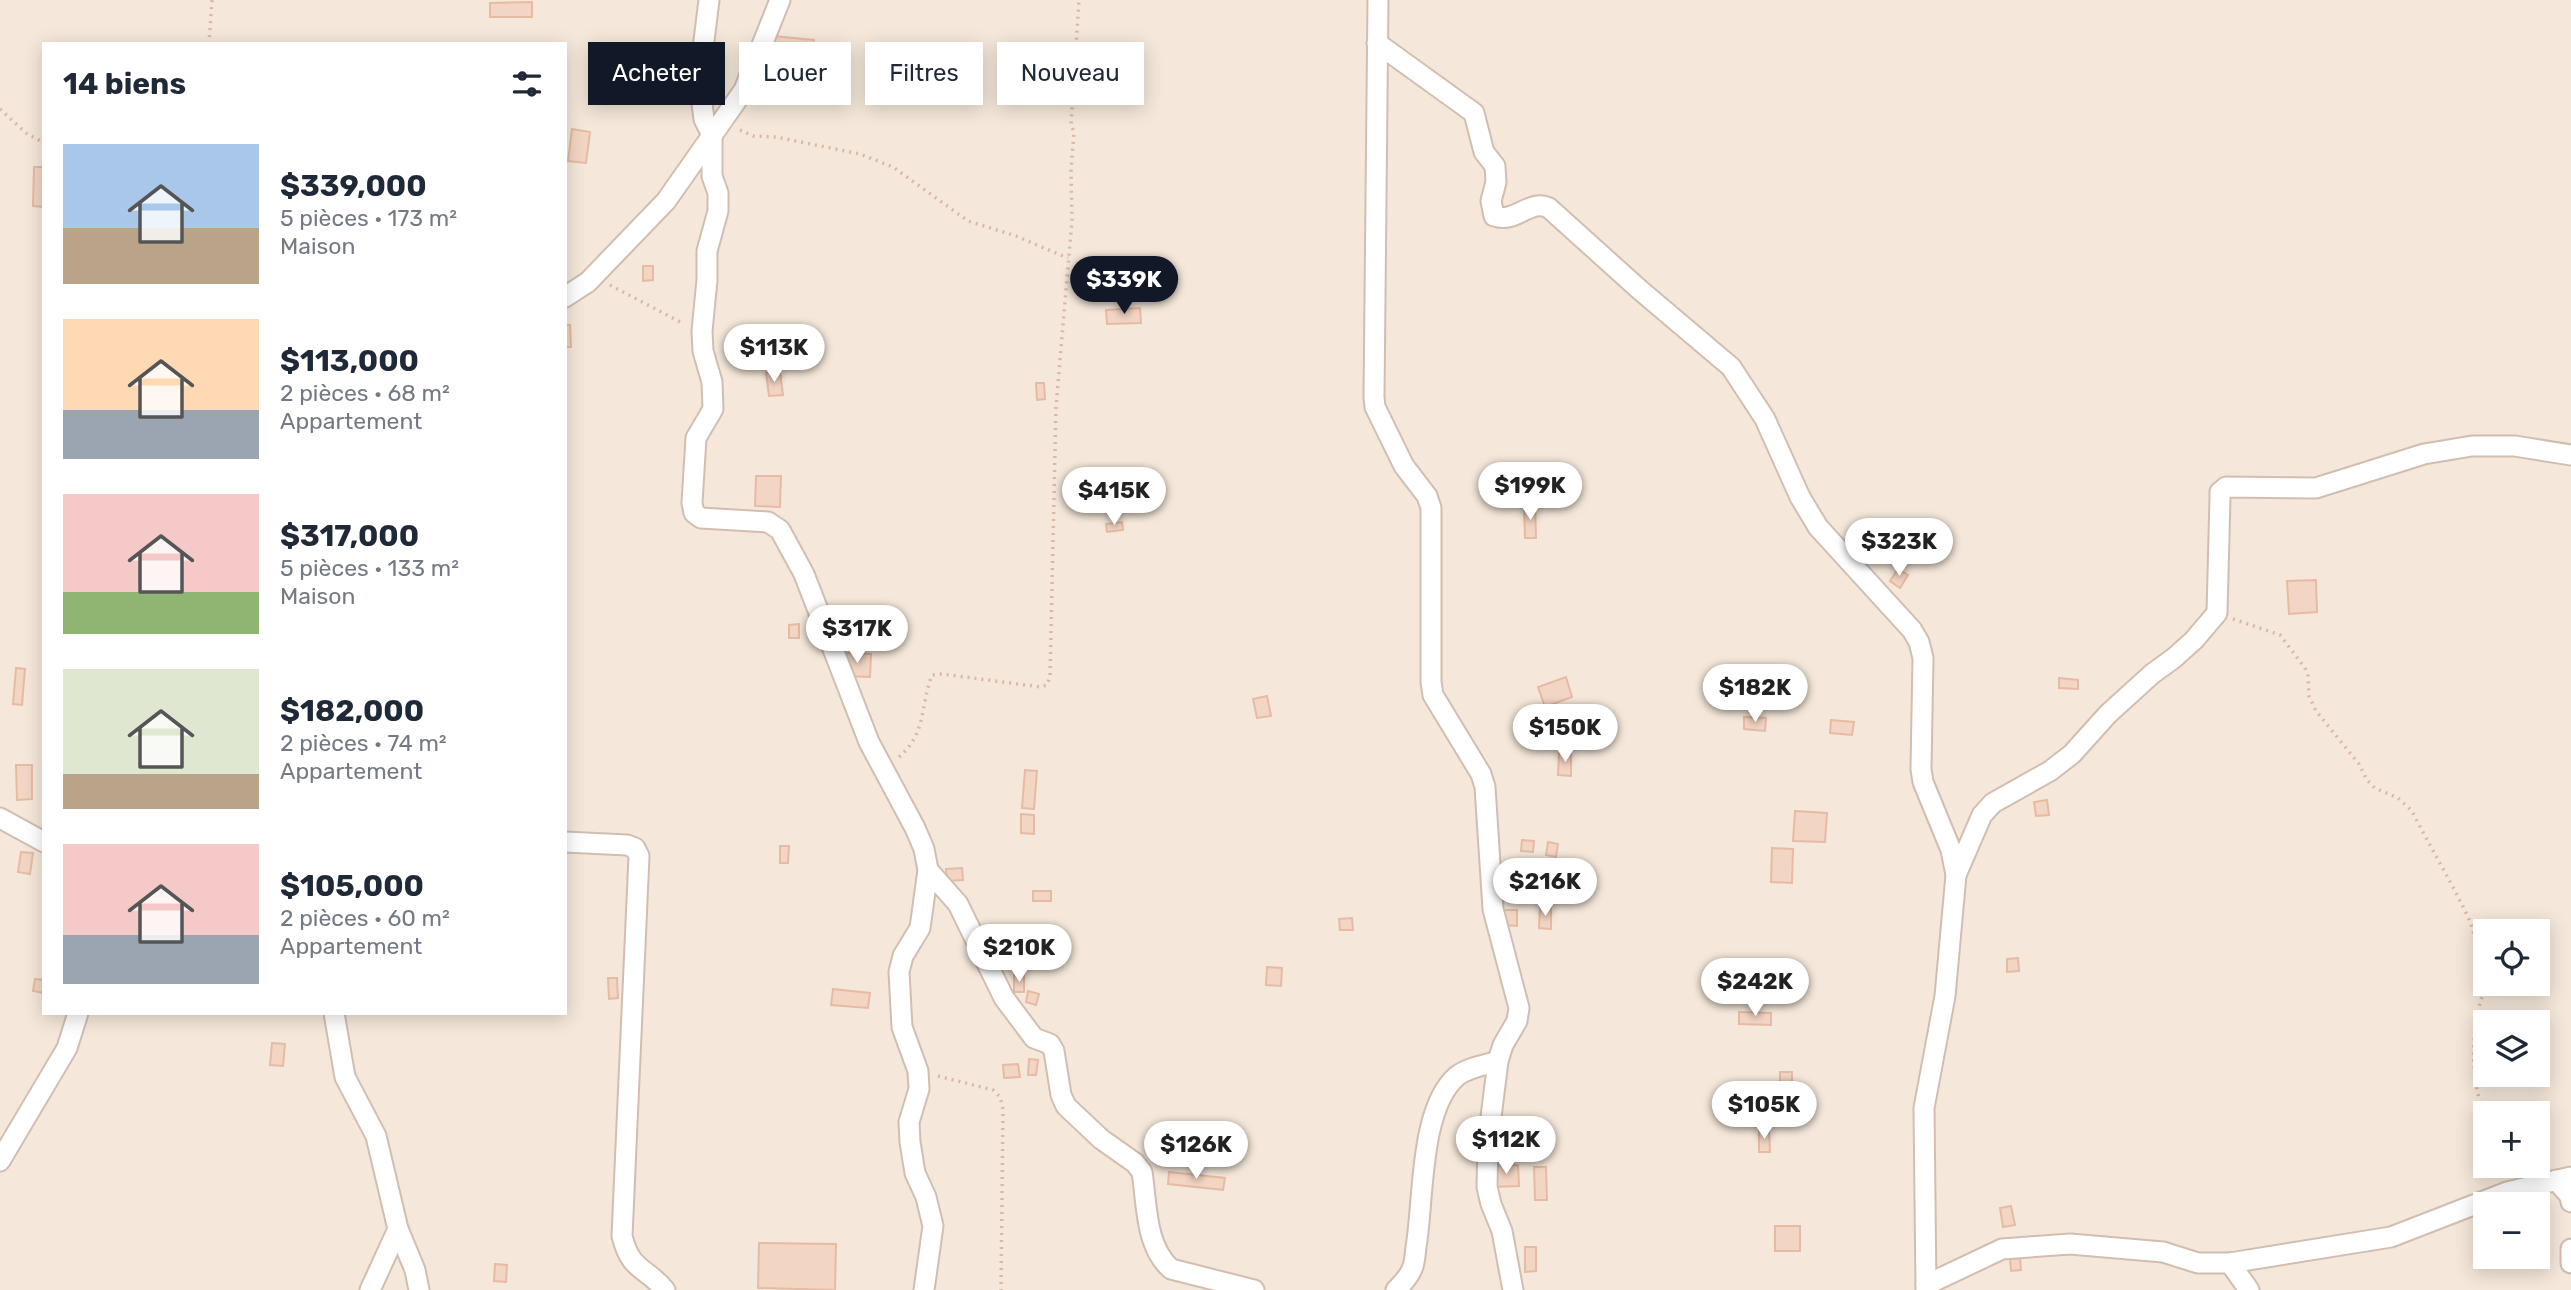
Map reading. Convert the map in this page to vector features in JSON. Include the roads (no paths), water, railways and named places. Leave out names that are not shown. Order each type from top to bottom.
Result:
[{"type":"street","points":[[709,0],[699,81],[704,119],[712,135],[712,176],[718,193],[718,211],[706,251],[707,280],[702,331],[703,351],[712,382],[713,408],[696,438],[692,503],[694,513],[701,518],[768,522],[780,530],[804,574],[869,742],[924,849],[928,870],[920,928],[903,956],[899,972],[902,1027],[918,1071],[919,1089],[909,1122],[910,1142],[915,1173],[926,1197],[933,1226],[923,1290]]},
{"type":"street","points":[[567,296],[588,282],[666,201],[728,115],[744,90],[780,0]]},
{"type":"street","points":[[1378,0],[1375,407],[1404,466],[1427,496],[1432,508],[1433,695],[1481,774],[1485,787],[1493,909],[1519,1008],[1517,1021],[1503,1045],[1498,1061],[1488,1141],[1487,1186],[1502,1231],[1513,1290]]},
{"type":"street","points":[[1377,43],[1474,113],[1484,152],[1495,166],[1496,182],[1491,201],[1494,216],[1507,218],[1535,205],[1542,204],[1549,208],[1731,367],[1766,419],[1800,497],[1818,527],[1912,630],[1919,642],[1923,658],[1923,782],[1951,850],[1956,875],[1945,996],[1924,1108],[1926,1288],[2002,1249],[2070,1244],[2163,1252],[2198,1263],[2230,1264],[2391,1237],[2507,1192],[2564,1179],[2571,1202]]},
{"type":"street","points":[[1956,875],[1982,815],[1993,803],[2050,771],[2072,754],[2108,714],[2194,640],[2217,613],[2220,492],[2226,487],[2316,488],[2424,454],[2472,446],[2515,446],[2571,455]]},
{"type":"street","points":[[0,818],[42,841]]},
{"type":"street","points":[[567,842],[627,845],[635,848],[639,856],[622,1236],[626,1251],[636,1266],[657,1280],[665,1290]]},
{"type":"street","points":[[928,870],[958,904],[1004,998],[1034,1038],[1050,1044],[1054,1051],[1060,1095],[1066,1106],[1101,1139],[1135,1163],[1142,1172],[1153,1247],[1160,1260],[1171,1269],[1254,1290]]},
{"type":"street","points":[[0,1161],[67,1048],[77,1015]]},
{"type":"street","points":[[334,1015],[345,1077],[376,1136],[398,1229],[415,1270],[419,1290]]},
{"type":"street","points":[[1396,1290],[1404,1283],[1412,1269],[1419,1231],[1424,1163],[1436,1107],[1446,1088],[1460,1074],[1498,1061]]},
{"type":"street","points":[[370,1290],[398,1229]]},
{"type":"street","points":[[2571,1249],[2571,1263]]},
{"type":"street","points":[[2230,1264],[2249,1290]]}]
